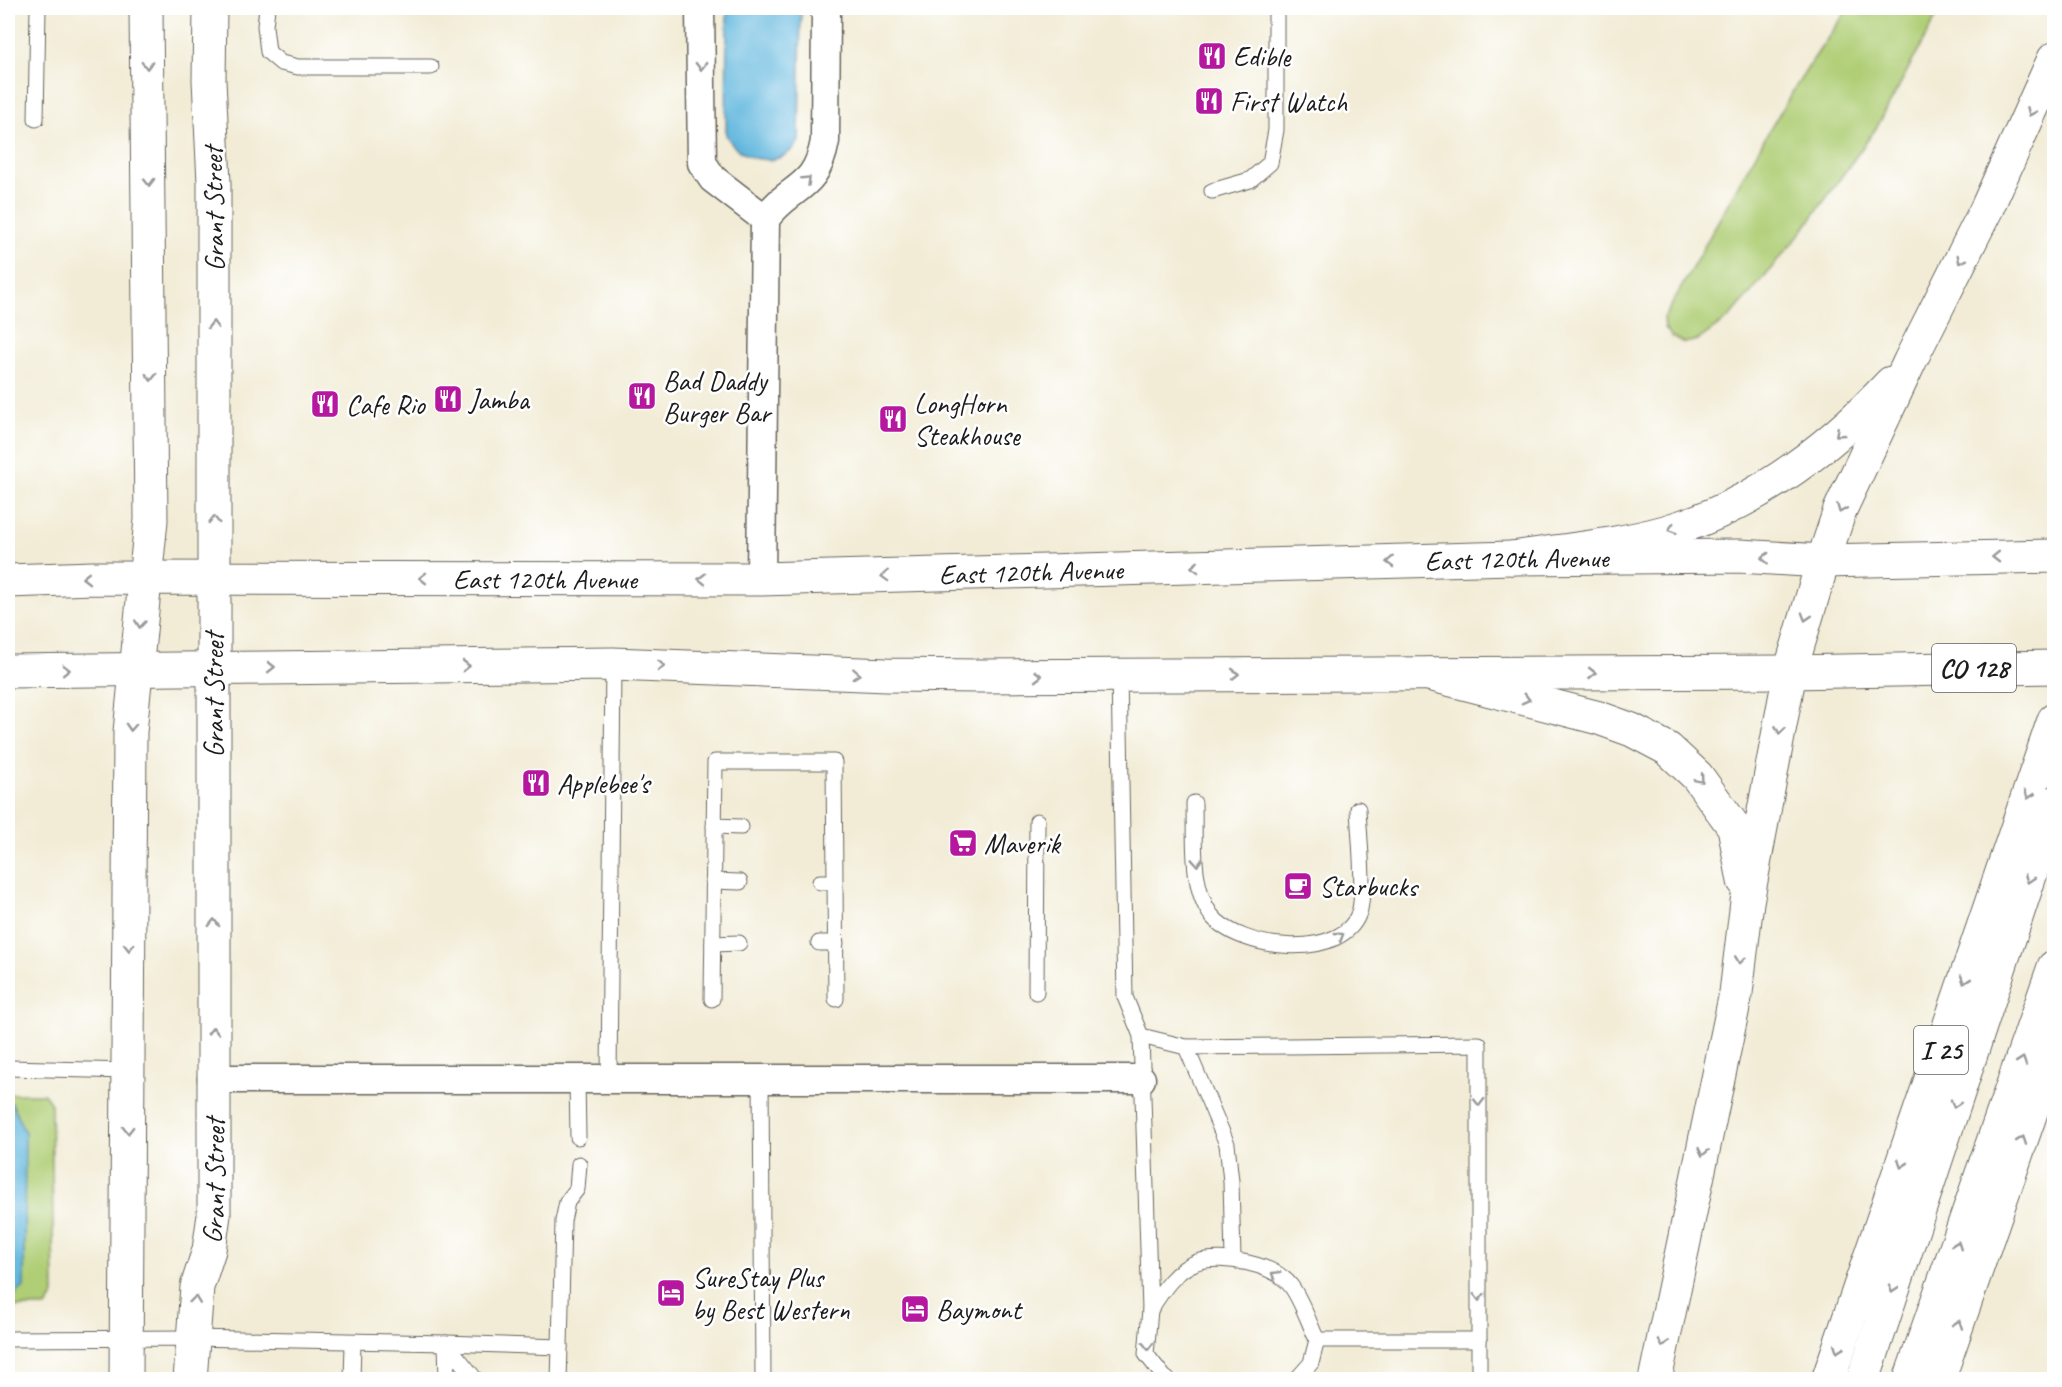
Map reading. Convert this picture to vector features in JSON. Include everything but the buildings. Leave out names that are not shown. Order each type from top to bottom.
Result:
[{"type":"main road","points":[[126,1380],[130,732],[151,520],[146,8]]},
{"type":"main road","name":"Grant Street","points":[[189,1380],[197,1287],[209,1250],[214,1215],[212,1079],[215,876],[214,183],[209,80],[210,8]]},
{"type":"main road","points":[[1655,1380],[1736,993],[1747,902],[1790,672],[1823,561],[1839,510],[1910,361],[1987,208],[2055,59]]},
{"type":"main road","points":[[1512,558],[1662,532],[1733,506],[1784,476],[1825,445],[1869,406],[1910,361]]},
{"type":"main road","name":"East 120th Avenue","points":[[8,581],[761,579],[1512,558],[1740,556],[1823,561],[2055,556]]},
{"type":"main road","points":[[8,671],[613,664],[887,675],[1790,672]]},
{"type":"main road","name":"CO 128","points":[[1790,672],[2055,667]]},
{"type":"main road","points":[[1429,674],[1599,718],[1642,734],[1668,749],[1697,776],[1734,827],[1747,902]]},
{"type":"main road","name":"I 25","points":[[1828,1380],[2055,720]]},
{"type":"main road","points":[[1863,1380],[2055,803]]},
{"type":"main road","points":[[1910,1380],[2055,967]]},
{"type":"main road","points":[[1938,1380],[2055,1046]]},
{"type":"street","points":[[700,8],[702,164],[713,179],[765,219]]},
{"type":"street","points":[[761,579],[765,219],[776,204],[811,179],[822,159],[825,141],[826,8]]},
{"type":"street","points":[[212,1079],[1141,1079]]},
{"type":"lane","points":[[36,119],[38,8]]},
{"type":"lane","points":[[267,8],[265,26],[268,52],[281,63],[298,67],[431,68]]},
{"type":"lane","points":[[1212,191],[1250,180],[1270,164],[1276,130],[1276,8]]},
{"type":"lane","points":[[609,1078],[613,664]]},
{"type":"lane","points":[[1119,675],[1125,997],[1141,1036],[1150,1310],[1146,1354],[1168,1380]]},
{"type":"lane","points":[[712,999],[715,762],[834,762],[828,827],[827,882],[836,943],[837,999]]},
{"type":"lane","points":[[1194,803],[1198,878],[1203,898],[1211,915],[1226,929],[1243,938],[1266,944],[1333,941],[1351,929],[1360,909],[1358,809]]},
{"type":"lane","points":[[1036,992],[1037,821]]},
{"type":"lane","points":[[714,826],[741,827]]},
{"type":"lane","points":[[713,881],[740,882]]},
{"type":"lane","points":[[713,944],[740,943]]},
{"type":"lane","points":[[819,943],[836,943]]},
{"type":"lane","points":[[1141,1036],[1186,1047],[1479,1044],[1479,1380]]},
{"type":"lane","points":[[1186,1047],[1227,1144],[1231,1181],[1233,1259]]},
{"type":"lane","points":[[8,1068],[129,1071]]},
{"type":"lane","points":[[761,1078],[763,1380]]},
{"type":"lane","points":[[577,1079],[578,1137]]},
{"type":"lane","points":[[559,1380],[563,1221],[567,1202],[577,1189],[579,1164]]},
{"type":"lane","points":[[1150,1310],[1169,1281],[1197,1262],[1233,1259],[1260,1266],[1291,1285],[1317,1340],[1311,1363],[1296,1380]]},
{"type":"lane","points":[[8,1339],[191,1338],[560,1347]]},
{"type":"lane","points":[[1317,1340],[1479,1340]]},
{"type":"lane","points":[[352,1380],[353,1343]]},
{"type":"lane","points":[[446,1343],[447,1380]]},
{"type":"lane","points":[[446,1343],[476,1380]]},
{"type":"green space","points":[[1849,8],[1941,8],[1877,127],[1801,233],[1730,317],[1698,340],[1685,343],[1672,337],[1665,328],[1664,318],[1774,122]]},
{"type":"green space","points":[[8,1094],[44,1094],[51,1104],[54,1295],[46,1307],[8,1307]]},
{"type":"water","points":[[727,8],[801,8],[799,141],[783,156],[773,159],[751,157],[741,152],[726,135]]},
{"type":"water","points":[[8,1103],[12,1103],[25,1133],[24,1287],[10,1299],[8,1299]]},
{"type":"place","name":"Edible","points":[[1212,56]]},
{"type":"place","name":"First Watch","points":[[1209,101]]},
{"type":"place","name":"Bad Daddy Burger Bar","points":[[642,396]]},
{"type":"place","name":"Jamba","points":[[448,399]]},
{"type":"place","name":"Cafe Rio","points":[[325,404]]},
{"type":"place","name":"LongHorn Steakhouse","points":[[893,419]]},
{"type":"place","name":"Applebee's","points":[[536,783]]},
{"type":"place","name":"Maverik","points":[[963,843]]},
{"type":"place","name":"Starbucks","points":[[1298,886]]},
{"type":"place","name":"SureStay Plus by Best Western","points":[[671,1293]]},
{"type":"place","name":"Baymont","points":[[915,1309]]}]
